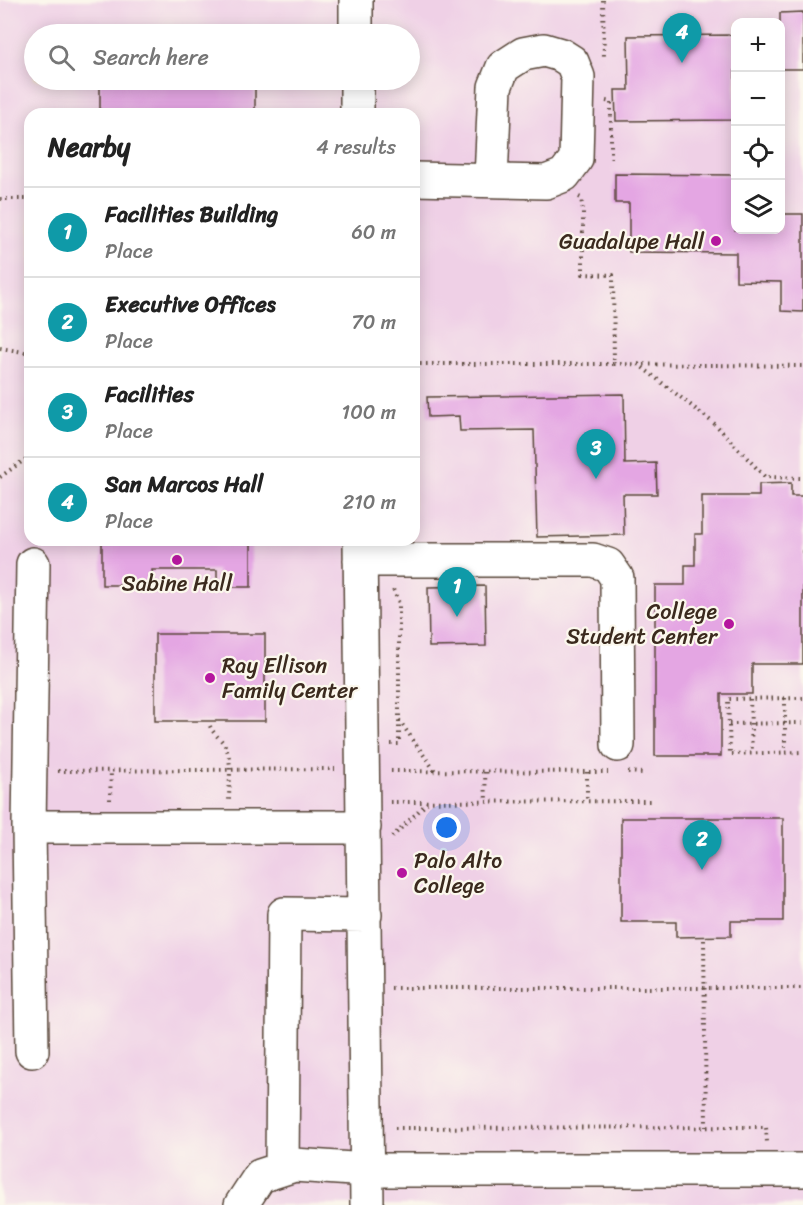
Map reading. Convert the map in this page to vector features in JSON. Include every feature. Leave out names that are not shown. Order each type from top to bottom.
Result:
[{"type":"lane","points":[[356,0],[356,24]]},
{"type":"lane","points":[[357,90],[357,108]]},
{"type":"lane","points":[[420,179],[491,180]]},
{"type":"lane","points":[[367,1205],[365,915],[378,823],[367,553],[593,560],[608,565],[616,578],[616,763]]},
{"type":"lane","points":[[32,1052],[29,827],[33,564]]},
{"type":"lane","points":[[29,827],[378,823]]},
{"type":"lane","points":[[282,1169],[284,915],[365,915]]},
{"type":"lane","points":[[241,1205],[260,1176],[294,1165],[367,1170],[803,1170]]},
{"type":"path","points":[[574,195],[581,198],[583,211],[583,274],[613,275],[614,364]]},
{"type":"path","points":[[0,199],[24,199]]},
{"type":"path","points":[[0,348],[24,352]]},
{"type":"path","points":[[420,364],[803,366]]},
{"type":"path","points":[[638,364],[716,425],[765,477],[803,478]]},
{"type":"path","points":[[0,477],[24,460]]},
{"type":"path","points":[[367,553],[397,596],[399,603],[399,744],[386,744]]},
{"type":"path","points":[[785,698],[785,752]]},
{"type":"path","points":[[803,698],[728,699],[730,754],[803,752]]},
{"type":"path","points":[[750,699],[752,753]]},
{"type":"path","points":[[399,720],[435,771]]},
{"type":"path","points":[[729,724],[803,723]]},
{"type":"path","points":[[210,726],[213,734],[227,748],[229,804]]},
{"type":"path","points":[[381,771],[587,772],[616,763],[643,772]]},
{"type":"path","points":[[30,771],[339,769]]},
{"type":"path","points":[[110,804],[111,771]]},
{"type":"path","points":[[485,772],[486,802]]},
{"type":"path","points":[[587,772],[587,801]]},
{"type":"path","points":[[378,823],[428,802],[651,801]]},
{"type":"path","points":[[378,823],[428,802]]},
{"type":"path","points":[[704,940],[705,1127]]},
{"type":"path","points":[[381,988],[803,988]]},
{"type":"path","points":[[394,1128],[766,1127],[767,1145],[776,1145]]},
{"type":"shaded area","name":"Palo Alto College","points":[[0,0],[803,0],[803,1205],[0,1205]]},
{"type":"building","points":[[803,12],[803,69],[785,69],[785,18],[780,18],[780,13]]},
{"type":"building","points":[[731,35],[731,120],[616,121],[615,90],[629,90],[628,36]]},
{"type":"building","points":[[100,90],[255,90],[255,108],[100,108]]},
{"type":"building","name":"Guadalupe Hall","points":[[615,174],[731,175],[731,234],[785,234],[785,214],[803,214],[803,312],[781,311],[781,282],[736,281],[736,253],[629,252],[629,203],[615,203]]},
{"type":"building","points":[[624,394],[625,464],[656,463],[657,494],[623,494],[624,535],[537,537],[534,430],[460,431],[459,416],[428,417],[427,397]]},
{"type":"building","name":"College Student Center","points":[[791,483],[791,496],[803,496],[803,664],[752,664],[752,694],[721,694],[721,756],[655,756],[655,585],[685,585],[685,565],[695,565],[695,534],[702,534],[702,496],[759,496],[759,484]]},
{"type":"building","name":"Sabine Hall","points":[[102,546],[251,546],[251,587],[217,587],[217,570],[152,570],[152,585],[102,585]]},
{"type":"building","points":[[485,586],[486,646],[429,647],[428,587]]},
{"type":"building","name":"Ray Ellison Family Center","points":[[155,634],[265,634],[265,721],[155,721]]},
{"type":"building","points":[[621,818],[783,818],[783,921],[731,921],[731,936],[676,937],[676,922],[621,922]]},
{"type":"place","name":"San Marcos Hall","points":[[682,63]]},
{"type":"place","name":"Guadalupe Hall","points":[[716,241]]},
{"type":"place","name":"Facilities","points":[[596,479]]},
{"type":"place","name":"Sabine Hall","points":[[177,560]]},
{"type":"place","name":"Facilities Building","points":[[457,617]]},
{"type":"place","name":"College Student Center","points":[[729,624]]},
{"type":"place","name":"Ray Ellison Family Center","points":[[210,678]]},
{"type":"place","name":"Executive Offices","points":[[702,870]]},
{"type":"place","name":"Palo Alto College","points":[[402,873]]}]
